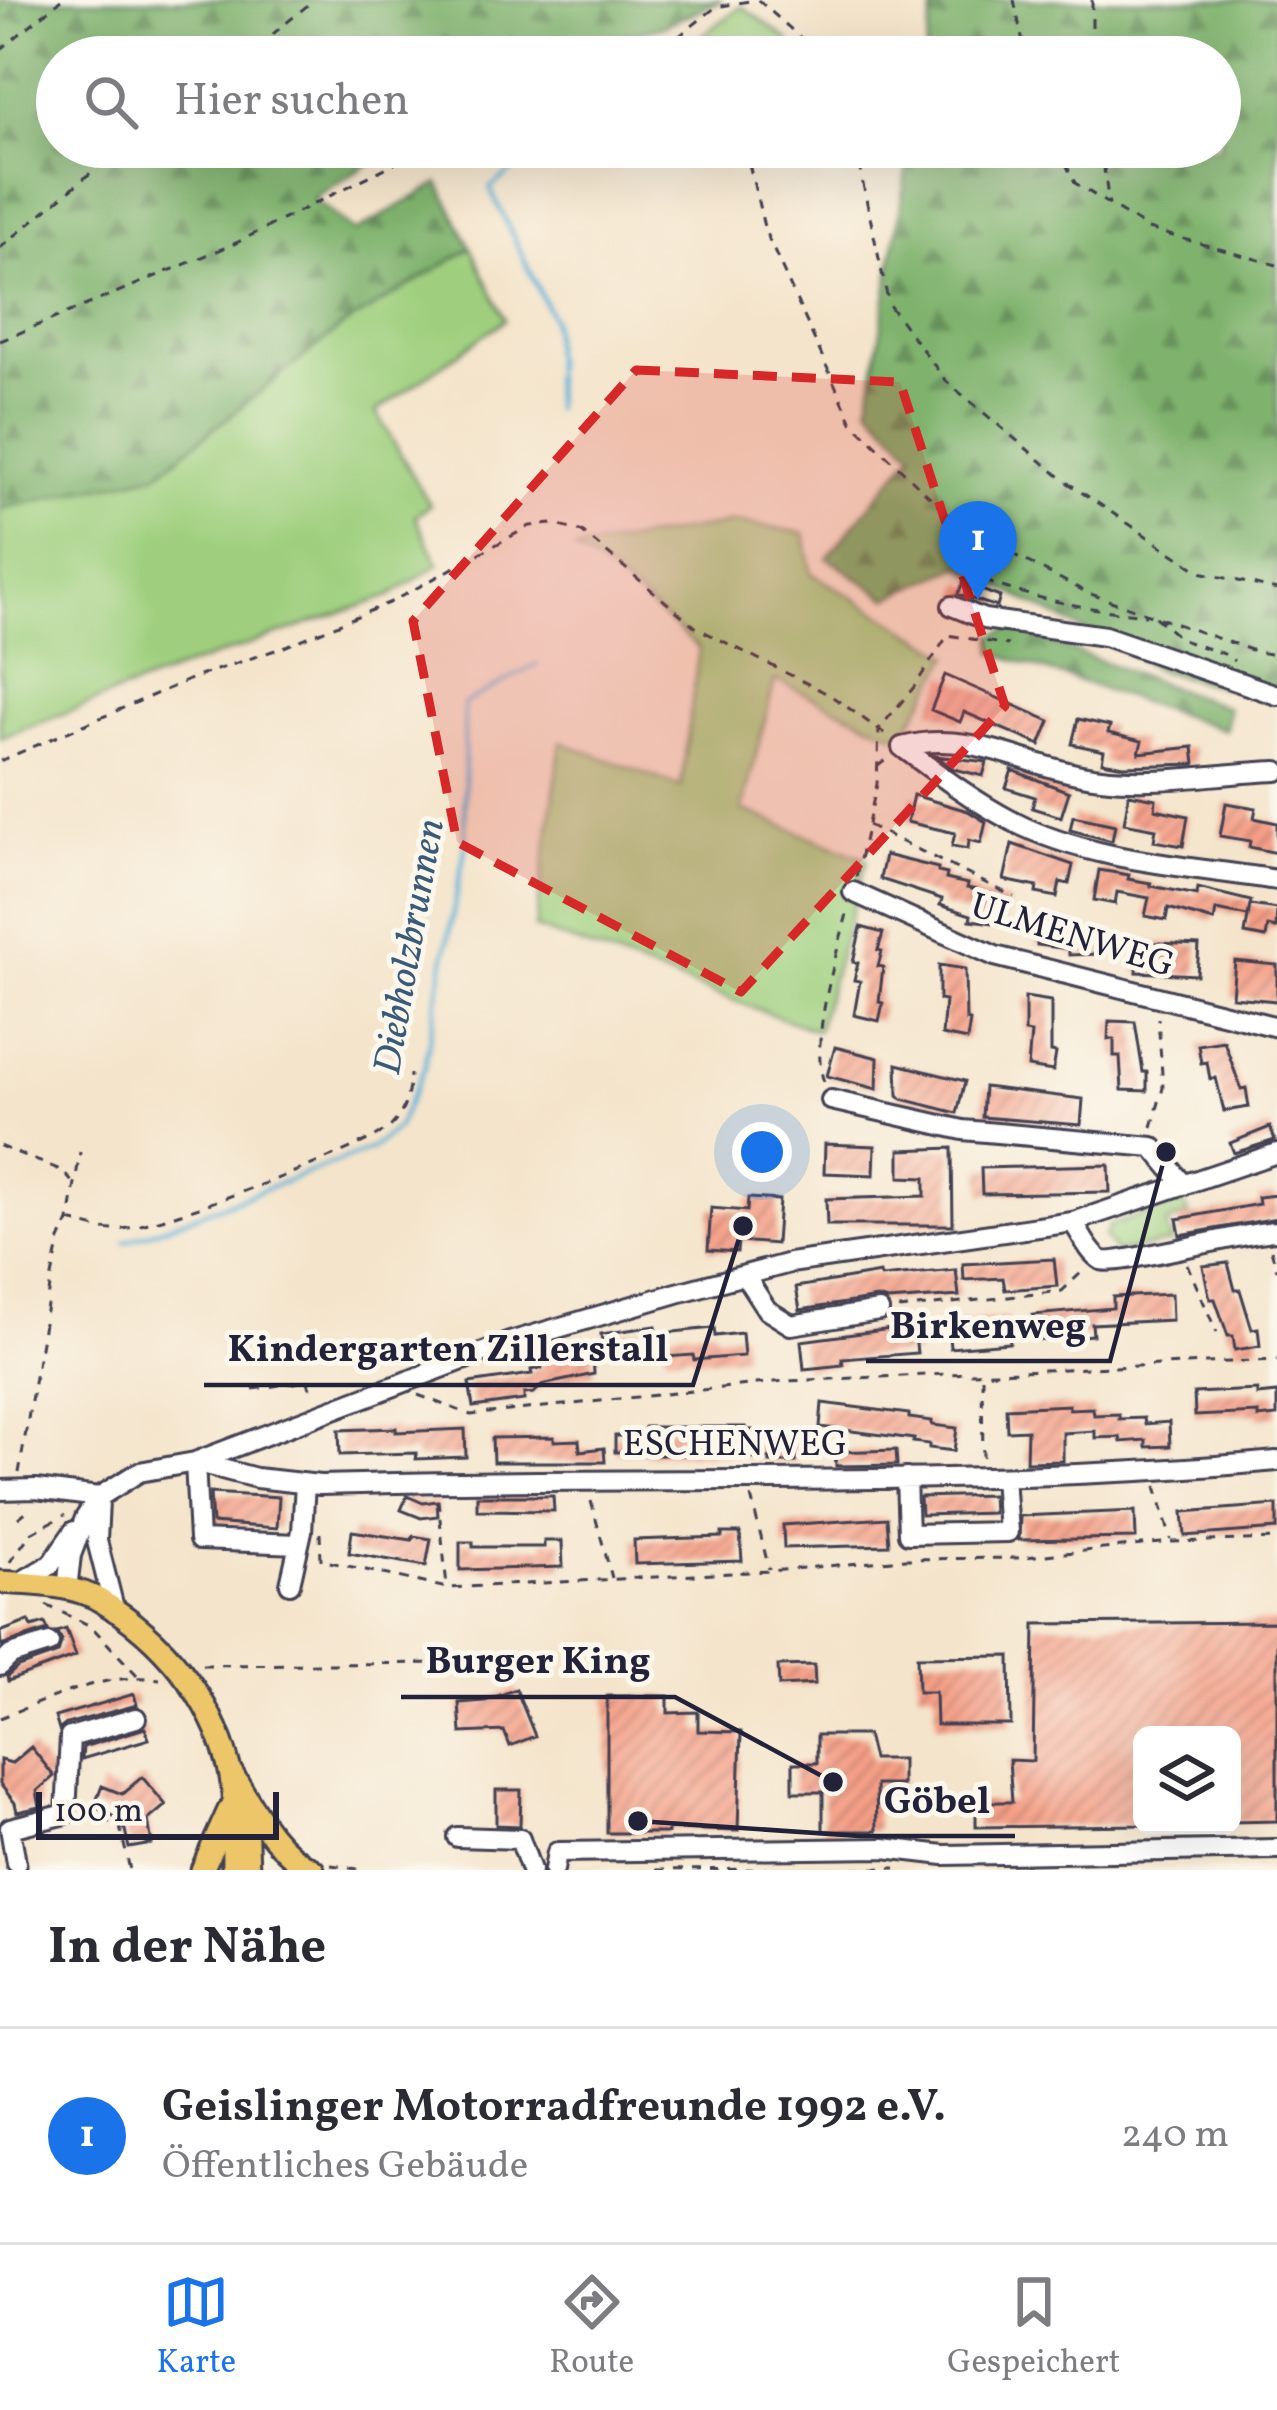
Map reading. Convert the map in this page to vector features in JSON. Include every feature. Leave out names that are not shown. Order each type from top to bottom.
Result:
[{"type":"main road","points":[[9,1576],[99,1599],[165,1652],[184,1674],[213,1716],[238,1799],[248,1870]]},
{"type":"main road","points":[[202,1870],[238,1799]]},
{"type":"main road","points":[[233,1870],[238,1799]]},
{"type":"main road","points":[[238,1799],[299,1863],[314,1870]]},
{"type":"street","points":[[952,606],[984,620],[1105,636],[1272,694]]},
{"type":"street","points":[[902,747],[932,739],[980,746],[1094,778],[1139,782],[1277,771]]},
{"type":"street","points":[[902,747],[1015,823],[1066,842],[1277,880]]},
{"type":"street","name":"ULMENWEG","points":[[853,892],[995,956],[1277,1027]]},
{"type":"street","points":[[830,1100],[963,1130],[1153,1147],[1184,1185]]},
{"type":"street","points":[[9,1576],[51,1564],[75,1516],[139,1472],[195,1462],[510,1342],[790,1263],[1073,1222],[1277,1153]]},
{"type":"street","points":[[1073,1222],[1096,1258],[1109,1263],[1179,1246],[1277,1231]]},
{"type":"street","points":[[745,1276],[766,1310],[791,1324],[879,1311]]},
{"type":"street","name":"ESCHENWEG","points":[[195,1462],[256,1478],[305,1484],[1004,1477],[1153,1472],[1277,1461]]},
{"type":"street","points":[[195,1462],[199,1540],[299,1544]]},
{"type":"street","points":[[906,1478],[908,1534],[1008,1532],[1004,1477]]},
{"type":"street","points":[[290,1584],[305,1484]]},
{"type":"street","points":[[8,1490],[99,1497]]},
{"type":"street","points":[[67,1589],[92,1557],[99,1497]]},
{"type":"street","points":[[67,1589],[75,1516]]},
{"type":"street","points":[[97,1541],[115,1612]]},
{"type":"street","points":[[0,1666],[11,1655],[50,1643]]},
{"type":"street","points":[[16,1863],[5,1826],[66,1814],[70,1738],[136,1718]]},
{"type":"street","points":[[457,1837],[520,1839],[531,1870]]},
{"type":"street","points":[[556,1861],[751,1863],[884,1848],[944,1856],[1277,1849]]},
{"type":"path","points":[[0,50],[61,0]]},
{"type":"path","points":[[270,36],[314,0]]},
{"type":"path","points":[[679,36],[716,8],[757,0],[799,36]]},
{"type":"path","points":[[1014,0],[1022,36]]},
{"type":"path","points":[[1092,0],[1092,36]]},
{"type":"path","points":[[0,248],[97,168]]},
{"type":"path","points":[[0,341],[236,243],[386,168]]},
{"type":"path","points":[[750,168],[765,231],[851,422],[962,529],[1088,593],[1277,655]]},
{"type":"path","points":[[860,168],[890,305],[946,381],[1065,481],[1200,572],[1277,590]]},
{"type":"path","points":[[1068,168],[1075,183],[1148,230],[1277,265]]},
{"type":"path","points":[[1104,168],[1109,206]]},
{"type":"path","points":[[937,505],[960,544],[963,572],[1013,591],[1153,615],[1182,640],[1227,655],[1272,694]]},
{"type":"path","points":[[0,761],[172,686],[284,647],[391,602],[530,526],[553,524],[582,532],[697,628],[830,695],[902,747]]},
{"type":"path","points":[[1013,591],[1014,604]]},
{"type":"path","points":[[830,1100],[818,1068],[827,990],[877,784],[879,729],[948,635],[1008,645]]},
{"type":"path","points":[[866,824],[1014,897]]},
{"type":"path","points":[[1146,1146],[1163,1088],[1157,998]]},
{"type":"path","points":[[69,1222],[115,1230],[182,1216],[354,1145],[390,1128],[408,1099],[410,1074]]},
{"type":"path","points":[[0,1146],[63,1171],[74,1184]]},
{"type":"path","points":[[8,1490],[60,1240],[69,1222],[80,1152]]},
{"type":"path","points":[[1179,1246],[1217,1333]]},
{"type":"path","points":[[879,1311],[1062,1291],[1096,1258]]},
{"type":"path","points":[[394,1386],[471,1415],[785,1381],[1277,1360]]},
{"type":"path","points":[[982,1375],[983,1477]]},
{"type":"path","points":[[253,1389],[308,1381],[317,1415]]},
{"type":"path","points":[[1153,1472],[1171,1542]]},
{"type":"path","points":[[746,1478],[770,1570]]},
{"type":"path","points":[[585,1480],[613,1580]]},
{"type":"path","points":[[436,1481],[447,1588]]},
{"type":"path","points":[[18,1518],[32,1506]]},
{"type":"path","points":[[9,1576],[31,1534],[75,1516]]},
{"type":"path","points":[[320,1522],[320,1560],[447,1588],[905,1558],[1016,1558],[1171,1542],[1277,1540]]},
{"type":"path","points":[[0,1718],[89,1684],[138,1676],[91,1626],[47,1606]]},
{"type":"path","points":[[184,1674],[195,1665],[578,1662]]},
{"type":"path","points":[[66,1814],[82,1811],[120,1826],[130,1870]]},
{"type":"path","points":[[656,1870],[751,1863],[901,1868]]},
{"type":"highlighted area","points":[[636,370],[900,382],[1005,706],[741,992],[457,842],[413,621]]},
{"type":"green space","points":[[0,0],[722,0],[660,27],[620,36],[36,36],[36,168],[362,168],[313,198],[355,232],[439,183],[471,248],[341,327],[157,474],[0,509]]},
{"type":"green space","points":[[934,0],[1277,0],[1277,702],[1160,671],[961,566],[888,598],[827,558],[913,453],[869,406],[907,168],[1241,168],[1241,36],[928,36]]},
{"type":"green space","points":[[742,6],[782,36],[702,36]]},
{"type":"green space","points":[[471,248],[505,320],[376,412],[430,505],[415,517],[439,564],[390,596],[0,738],[0,509],[157,473],[341,327]]},
{"type":"green space","points":[[735,522],[805,533],[811,573],[950,655],[902,738],[775,680],[742,810],[867,859],[817,1031],[535,928],[561,742],[681,787],[699,648],[613,575],[575,550]]},
{"type":"green space","points":[[1011,628],[1228,708],[1225,730],[994,653],[993,636]]},
{"type":"green space","points":[[1184,1202],[1189,1215],[1166,1224],[1172,1242],[1116,1253],[1104,1237],[1110,1225]]},
{"type":"building","points":[[963,583],[1000,597],[997,607],[958,594]]},
{"type":"building","points":[[945,675],[1050,721],[1040,745],[964,712],[960,722],[931,710]]},
{"type":"building","points":[[1078,719],[1110,726],[1108,733],[1142,741],[1139,753],[1193,747],[1195,764],[1102,762],[1104,751],[1072,744]]},
{"type":"building","points":[[936,756],[987,762],[983,776],[954,769]]},
{"type":"building","points":[[1012,770],[1069,792],[1061,817],[1032,808],[1035,797],[1006,788]]},
{"type":"building","points":[[1129,794],[1156,799],[1155,809],[1188,816],[1183,846],[1154,841],[1156,829],[1124,823]]},
{"type":"building","points":[[913,795],[968,811],[986,822],[981,843],[969,840],[968,849],[952,846],[955,833],[907,822]]},
{"type":"building","points":[[1226,803],[1256,808],[1254,818],[1277,823],[1277,853],[1249,847],[1250,841],[1220,836]]},
{"type":"building","points":[[1073,816],[1115,825],[1112,841],[1070,830]]},
{"type":"building","points":[[1012,844],[1073,865],[1069,884],[1060,882],[1057,897],[1004,880]]},
{"type":"building","points":[[885,855],[938,868],[947,874],[946,879],[968,884],[976,894],[1008,901],[1002,924],[970,920],[971,915],[940,905],[942,899],[880,879]]},
{"type":"building","points":[[1099,870],[1129,875],[1128,879],[1151,886],[1197,895],[1198,888],[1251,901],[1248,916],[1216,910],[1214,921],[1168,908],[1166,920],[1145,916],[1149,898],[1117,892],[1115,904],[1094,900]]},
{"type":"building","points":[[1250,905],[1277,909],[1276,928],[1268,926],[1266,938],[1245,934]]},
{"type":"building","points":[[1038,921],[1070,923],[1070,929],[1102,933],[1102,954],[1069,955],[1069,949],[1037,945]]},
{"type":"building","points":[[861,927],[883,933],[878,950],[882,951],[878,966],[883,967],[879,1021],[854,1015],[860,981],[854,980],[858,963],[853,962]]},
{"type":"building","points":[[1138,942],[1199,945],[1197,975],[1137,972]]},
{"type":"building","points":[[1235,961],[1277,965],[1277,1001],[1232,997]]},
{"type":"building","points":[[939,965],[965,969],[967,1040],[942,1035],[945,1001],[939,1000]]},
{"type":"building","points":[[1025,997],[1051,1001],[1053,1071],[1028,1067],[1031,1033],[1025,1032]]},
{"type":"building","points":[[1109,1021],[1135,1022],[1147,1091],[1122,1090],[1120,1056],[1114,1056],[1114,1039],[1108,1039]]},
{"type":"building","points":[[1224,1041],[1241,1089],[1246,1088],[1249,1107],[1224,1111],[1216,1078],[1210,1079],[1207,1062],[1201,1063],[1198,1045]]},
{"type":"building","points":[[835,1047],[878,1058],[877,1089],[827,1076]]},
{"type":"building","points":[[897,1064],[965,1081],[957,1113],[902,1099]]},
{"type":"building","points":[[984,1087],[1083,1099],[1081,1125],[982,1117]]},
{"type":"building","points":[[1270,1127],[1275,1140],[1234,1153],[1230,1143]]},
{"type":"building","points":[[825,1144],[875,1146],[874,1175],[824,1173]]},
{"type":"building","points":[[952,1148],[953,1225],[827,1225],[826,1199],[925,1196],[925,1178],[900,1177],[900,1150]]},
{"type":"building","points":[[1109,1165],[1110,1192],[982,1194],[981,1168]]},
{"type":"building","points":[[1277,1195],[1277,1218],[1180,1235],[1177,1219],[1259,1204],[1258,1197]]},
{"type":"building","points":[[748,1198],[779,1200],[776,1244],[738,1241],[737,1252],[708,1250],[711,1208],[747,1211]]},
{"type":"building","points":[[1054,1259],[1057,1286],[1005,1290],[1003,1278],[964,1280],[963,1264]]},
{"type":"building","points":[[1228,1263],[1252,1329],[1258,1328],[1260,1346],[1235,1350],[1215,1299],[1210,1299],[1203,1266]]},
{"type":"building","points":[[956,1270],[959,1296],[877,1298],[800,1310],[796,1287],[880,1273],[881,1277]]},
{"type":"building","points":[[1171,1294],[1172,1320],[1092,1324],[1093,1335],[1035,1341],[1033,1315],[1113,1308],[1113,1297]]},
{"type":"building","points":[[1008,1318],[1010,1343],[950,1348],[948,1323]]},
{"type":"building","points":[[656,1326],[659,1341],[603,1349],[601,1334]]},
{"type":"building","points":[[914,1326],[917,1353],[842,1359],[843,1365],[804,1369],[801,1341]]},
{"type":"building","points":[[714,1328],[715,1336],[742,1333],[744,1356],[666,1357],[663,1333]]},
{"type":"building","points":[[593,1353],[594,1374],[542,1385],[524,1394],[524,1400],[473,1407],[469,1383],[532,1374],[531,1370],[542,1368],[541,1361]]},
{"type":"building","points":[[1257,1390],[1257,1395],[1277,1393],[1277,1416],[1195,1416],[1194,1393]]},
{"type":"building","points":[[822,1403],[909,1414],[909,1418],[932,1421],[932,1425],[957,1428],[954,1451],[929,1448],[914,1439],[820,1427]]},
{"type":"building","points":[[1069,1405],[1069,1409],[1093,1408],[1094,1415],[1144,1418],[1145,1424],[1169,1422],[1170,1446],[1146,1447],[1146,1440],[1121,1442],[1120,1437],[1095,1438],[1095,1431],[1063,1433],[1063,1461],[1026,1462],[1027,1430],[1007,1431],[1006,1408]]},
{"type":"building","points":[[645,1427],[745,1427],[771,1430],[771,1434],[795,1433],[796,1462],[745,1455],[615,1452],[615,1436],[645,1436]]},
{"type":"building","points":[[396,1428],[396,1432],[465,1429],[466,1457],[340,1455],[339,1430]]},
{"type":"building","points":[[554,1437],[554,1441],[579,1440],[580,1451],[604,1448],[605,1462],[493,1462],[492,1438]]},
{"type":"building","points":[[896,1450],[897,1465],[836,1466],[835,1452]]},
{"type":"building","points":[[210,1493],[279,1497],[277,1528],[212,1523]]},
{"type":"building","points":[[992,1495],[993,1513],[921,1515],[920,1497]]},
{"type":"building","points":[[407,1496],[423,1503],[437,1501],[438,1516],[421,1518],[401,1510]]},
{"type":"building","points":[[477,1496],[553,1496],[554,1511],[477,1510]]},
{"type":"building","points":[[1277,1505],[1277,1529],[1185,1536],[1183,1512]]},
{"type":"building","points":[[1135,1511],[1136,1538],[1019,1540],[1020,1516]]},
{"type":"building","points":[[887,1518],[889,1545],[784,1548],[783,1525]]},
{"type":"building","points":[[352,1531],[431,1539],[426,1566],[349,1553]]},
{"type":"building","points":[[722,1533],[740,1533],[742,1561],[635,1564],[634,1540],[722,1537]]},
{"type":"building","points":[[544,1541],[562,1541],[563,1567],[460,1570],[460,1542],[473,1542],[473,1547],[544,1547]]},
{"type":"building","points":[[29,1621],[32,1627],[45,1623],[48,1630],[1,1646],[0,1632]]},
{"type":"building","points":[[1277,1622],[1277,1821],[1241,1822],[1241,1726],[1133,1726],[1133,1825],[976,1827],[976,1802],[1012,1802],[1009,1760],[1033,1761],[1035,1624]]},
{"type":"building","points":[[66,1629],[76,1656],[8,1681],[18,1667],[58,1653],[62,1640],[56,1632]]},
{"type":"building","points":[[1010,1656],[1011,1725],[936,1725],[935,1692],[918,1692],[917,1657]]},
{"type":"building","points":[[814,1665],[815,1684],[779,1686],[778,1666]]},
{"type":"building","points":[[516,1689],[535,1736],[510,1746],[504,1731],[461,1733],[459,1703],[485,1701]]},
{"type":"building","points":[[134,1694],[137,1705],[59,1730],[55,1717]]},
{"type":"building","points":[[607,1696],[668,1696],[668,1713],[698,1712],[698,1731],[741,1732],[738,1831],[607,1833]]},
{"type":"building","points":[[145,1728],[149,1739],[82,1759],[83,1747]]},
{"type":"building","points":[[817,1735],[867,1735],[873,1759],[902,1759],[902,1785],[876,1785],[877,1831],[823,1831],[823,1792],[793,1792],[793,1763],[817,1763]]},
{"type":"building","points":[[31,1747],[54,1776],[37,1791],[40,1807],[17,1812],[0,1784],[0,1760],[12,1763]]},
{"type":"building","points":[[142,1777],[166,1805],[148,1820],[152,1844],[129,1848],[125,1830],[111,1814],[94,1807],[102,1786],[122,1794]]},
{"type":"building","points":[[496,1790],[521,1790],[520,1826],[496,1825]]},
{"type":"waterway","name":"Diebholzbrunnen","points":[[516,168],[490,188],[552,318],[554,409]]},
{"type":"waterway","name":"Diebholzbrunnen","points":[[125,1242],[371,1149],[397,1128],[424,1069],[465,849],[464,704],[537,664]]},
{"type":"place","name":"Geislinger Motorradfreunde 1992 e.V.","points":[[978,600]]},
{"type":"place","name":"Birkenweg","points":[[1166,1152]]},
{"type":"place","name":"Kindergarten Zillerstall","points":[[743,1226]]},
{"type":"place","name":"Burger King","points":[[833,1782]]},
{"type":"place","name":"Göbel","points":[[638,1821]]}]
